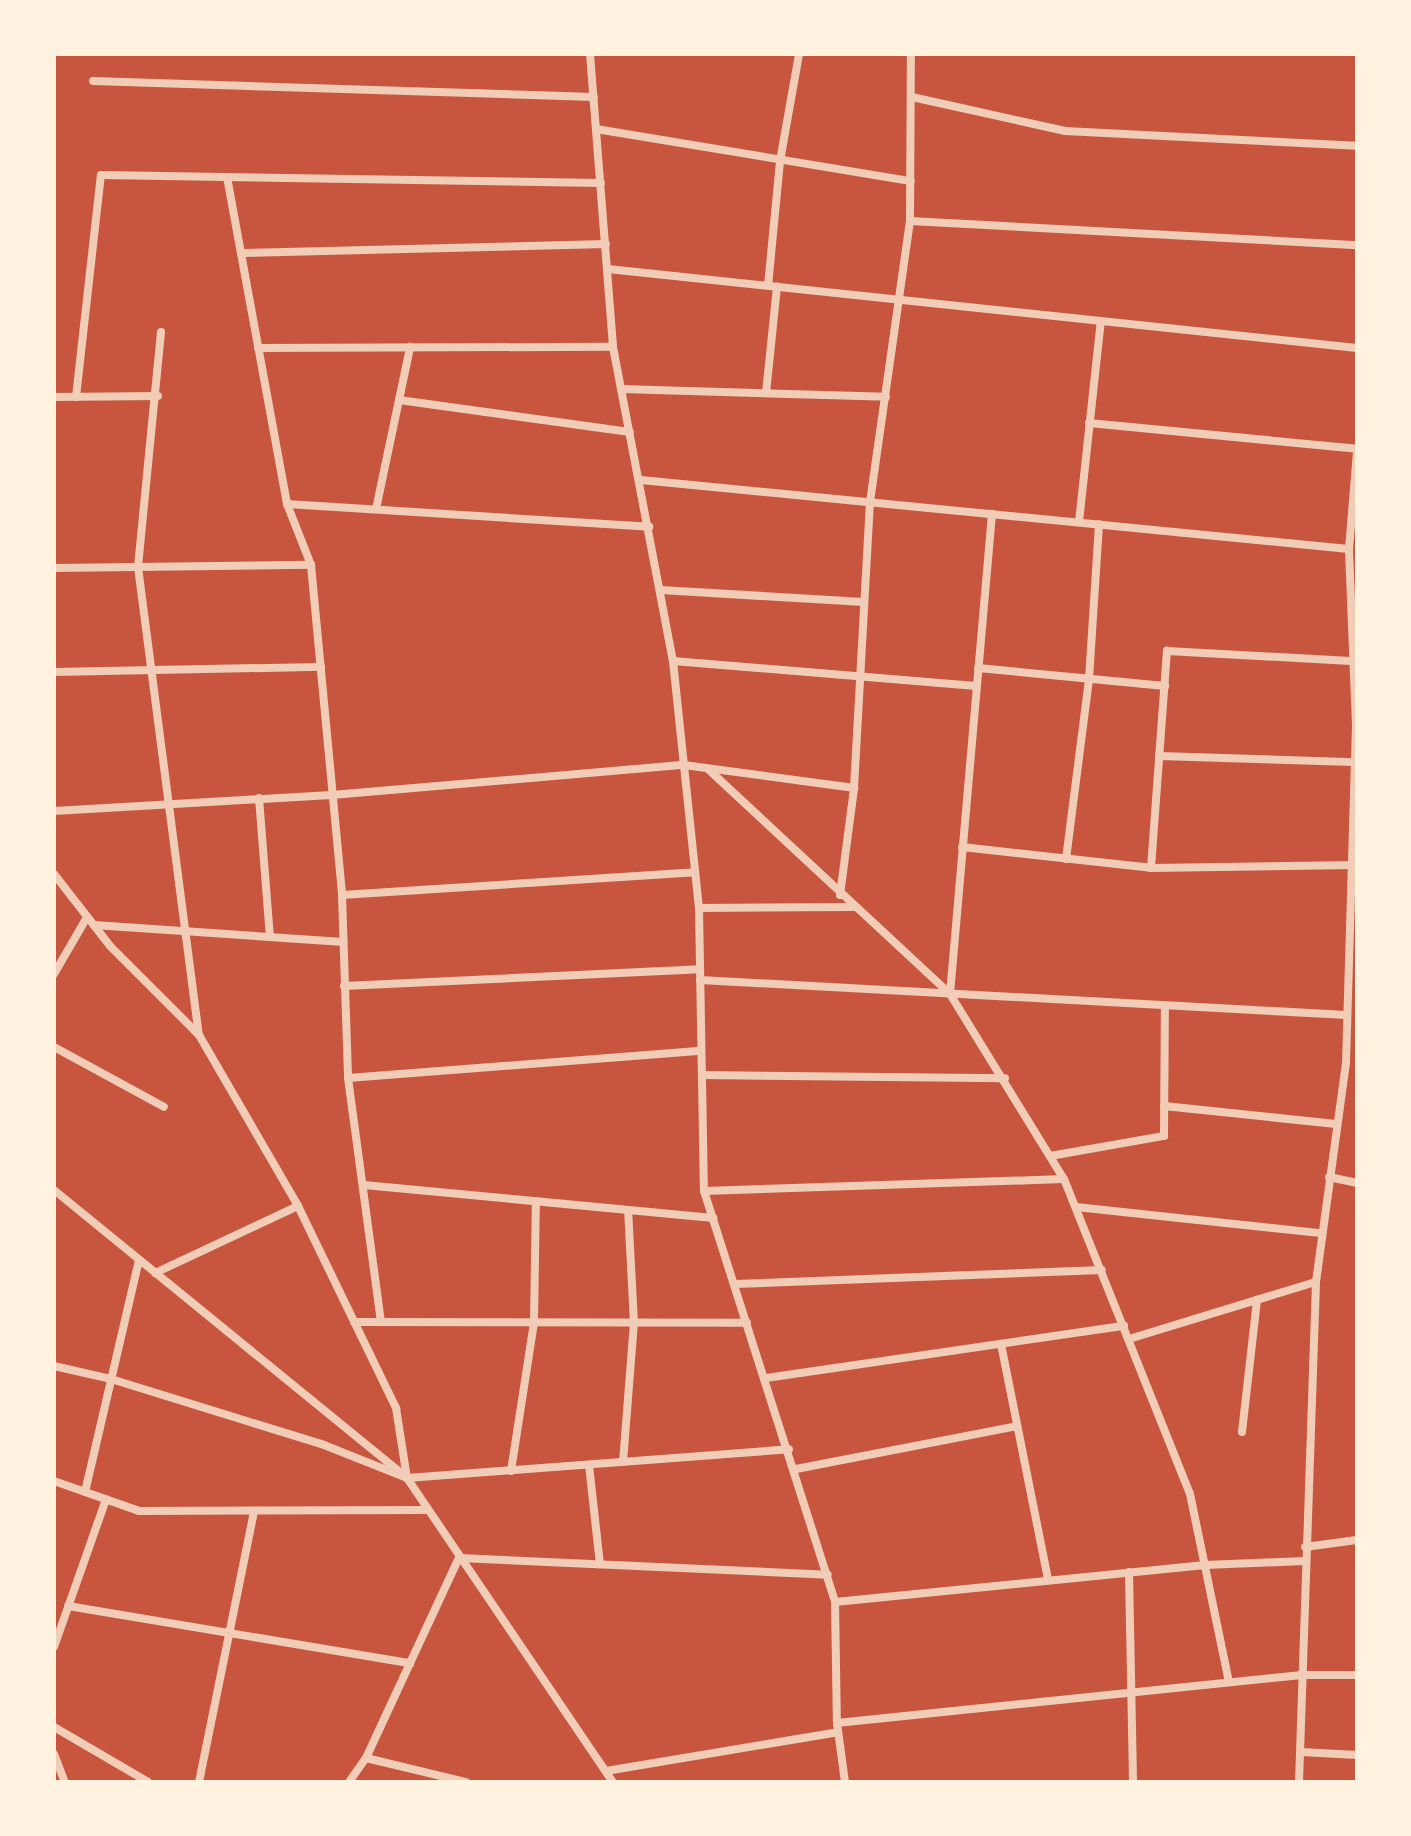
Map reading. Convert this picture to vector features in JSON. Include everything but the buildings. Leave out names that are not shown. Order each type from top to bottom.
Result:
[{"type":"street","points":[[590,54],[613,347],[641,480],[673,661],[699,908],[704,1191],[796,1469],[835,1602],[838,1727],[845,1782]]},
{"type":"street","points":[[766,393],[780,161],[799,54]]},
{"type":"street","points":[[840,895],[854,788],[870,502],[910,221],[911,54]]},
{"type":"street","points":[[93,81],[594,97]]},
{"type":"street","points":[[912,97],[1065,131],[1357,146]]},
{"type":"street","points":[[596,129],[911,181]]},
{"type":"street","points":[[76,397],[101,175],[601,183]]},
{"type":"street","points":[[227,177],[287,504],[311,565],[342,895],[348,1078],[381,1322]]},
{"type":"street","points":[[910,221],[1357,245]]},
{"type":"street","points":[[241,253],[606,244]]},
{"type":"street","points":[[608,269],[1357,348]]},
{"type":"street","points":[[1079,522],[1101,321]]},
{"type":"street","points":[[161,332],[158,396],[138,567],[165,801],[199,1035]]},
{"type":"street","points":[[376,509],[410,347]]},
{"type":"street","points":[[258,348],[613,347]]},
{"type":"street","points":[[621,389],[886,397]]},
{"type":"street","points":[[54,397],[158,396]]},
{"type":"street","points":[[399,400],[630,432]]},
{"type":"street","points":[[1089,423],[1357,451],[1349,549],[1353,616],[1351,661],[1356,725],[1346,1063],[1316,1282],[1304,1561],[1305,1675],[1299,1782]]},
{"type":"street","points":[[641,480],[1349,549]]},
{"type":"street","points":[[287,504],[649,527]]},
{"type":"street","points":[[950,994],[992,514]]},
{"type":"street","points":[[1066,859],[1089,679],[1099,524]]},
{"type":"street","points":[[54,568],[311,565]]},
{"type":"street","points":[[661,590],[864,602]]},
{"type":"street","points":[[1151,868],[1167,651],[1351,661]]},
{"type":"street","points":[[673,661],[976,686]]},
{"type":"street","points":[[54,672],[321,667]]},
{"type":"street","points":[[978,668],[1165,686]]},
{"type":"street","points":[[1159,756],[1354,762]]},
{"type":"street","points":[[54,811],[165,801],[332,795],[684,765],[854,788]]},
{"type":"street","points":[[708,769],[950,994],[1005,1078],[1064,1179],[1190,1494],[1229,1682]]},
{"type":"street","points":[[259,798],[270,937]]},
{"type":"street","points":[[962,847],[1151,868],[1352,865]]},
{"type":"street","points":[[342,895],[695,872]]},
{"type":"street","points":[[54,874],[94,925],[199,1035],[298,1206],[396,1408],[407,1478]]},
{"type":"street","points":[[699,908],[853,907]]},
{"type":"street","points":[[54,974],[87,917]]},
{"type":"street","points":[[94,925],[343,942]]},
{"type":"street","points":[[344,986],[700,969]]},
{"type":"street","points":[[700,980],[1346,1015]]},
{"type":"street","points":[[1050,1156],[1164,1136],[1165,1005]]},
{"type":"street","points":[[54,1047],[164,1107]]},
{"type":"street","points":[[348,1078],[701,1051]]},
{"type":"street","points":[[1346,1063],[1357,1066]]},
{"type":"street","points":[[702,1075],[1005,1078]]},
{"type":"street","points":[[1164,1106],[1336,1124]]},
{"type":"street","points":[[1329,1177],[1357,1183]]},
{"type":"street","points":[[704,1191],[1064,1179]]},
{"type":"street","points":[[364,1185],[713,1218]]},
{"type":"street","points":[[54,1190],[407,1478],[613,1782]]},
{"type":"street","points":[[511,1471],[534,1322],[536,1201]]},
{"type":"street","points":[[155,1273],[298,1206]]},
{"type":"street","points":[[1076,1207],[1321,1233]]},
{"type":"street","points":[[623,1462],[634,1323],[628,1210]]},
{"type":"street","points":[[85,1492],[139,1260]]},
{"type":"street","points":[[735,1284],[1102,1270]]},
{"type":"street","points":[[1129,1339],[1316,1282]]},
{"type":"street","points":[[1242,1432],[1257,1300]]},
{"type":"street","points":[[354,1322],[747,1323]]},
{"type":"street","points":[[766,1378],[1124,1326]]},
{"type":"street","points":[[1001,1344],[1048,1580]]},
{"type":"street","points":[[54,1366],[111,1379],[324,1445],[407,1478],[789,1449]]},
{"type":"street","points":[[796,1469],[1017,1426]]},
{"type":"street","points":[[589,1465],[600,1564]]},
{"type":"street","points":[[54,1481],[139,1511],[428,1510]]},
{"type":"street","points":[[54,1647],[106,1499]]},
{"type":"street","points":[[199,1782],[254,1511]]},
{"type":"street","points":[[1305,1547],[1357,1540]]},
{"type":"street","points":[[459,1558],[828,1575]]},
{"type":"street","points":[[349,1782],[366,1758],[459,1558]]},
{"type":"street","points":[[835,1602],[1205,1565],[1304,1561]]},
{"type":"street","points":[[1129,1572],[1133,1782]]},
{"type":"street","points":[[68,1606],[410,1663]]},
{"type":"street","points":[[606,1771],[838,1727],[1229,1682],[1305,1675],[1357,1675]]},
{"type":"street","points":[[54,1727],[148,1782]]},
{"type":"street","points":[[1301,1752],[1357,1755]]},
{"type":"street","points":[[54,1754],[65,1782]]},
{"type":"street","points":[[366,1758],[466,1782]]}]
